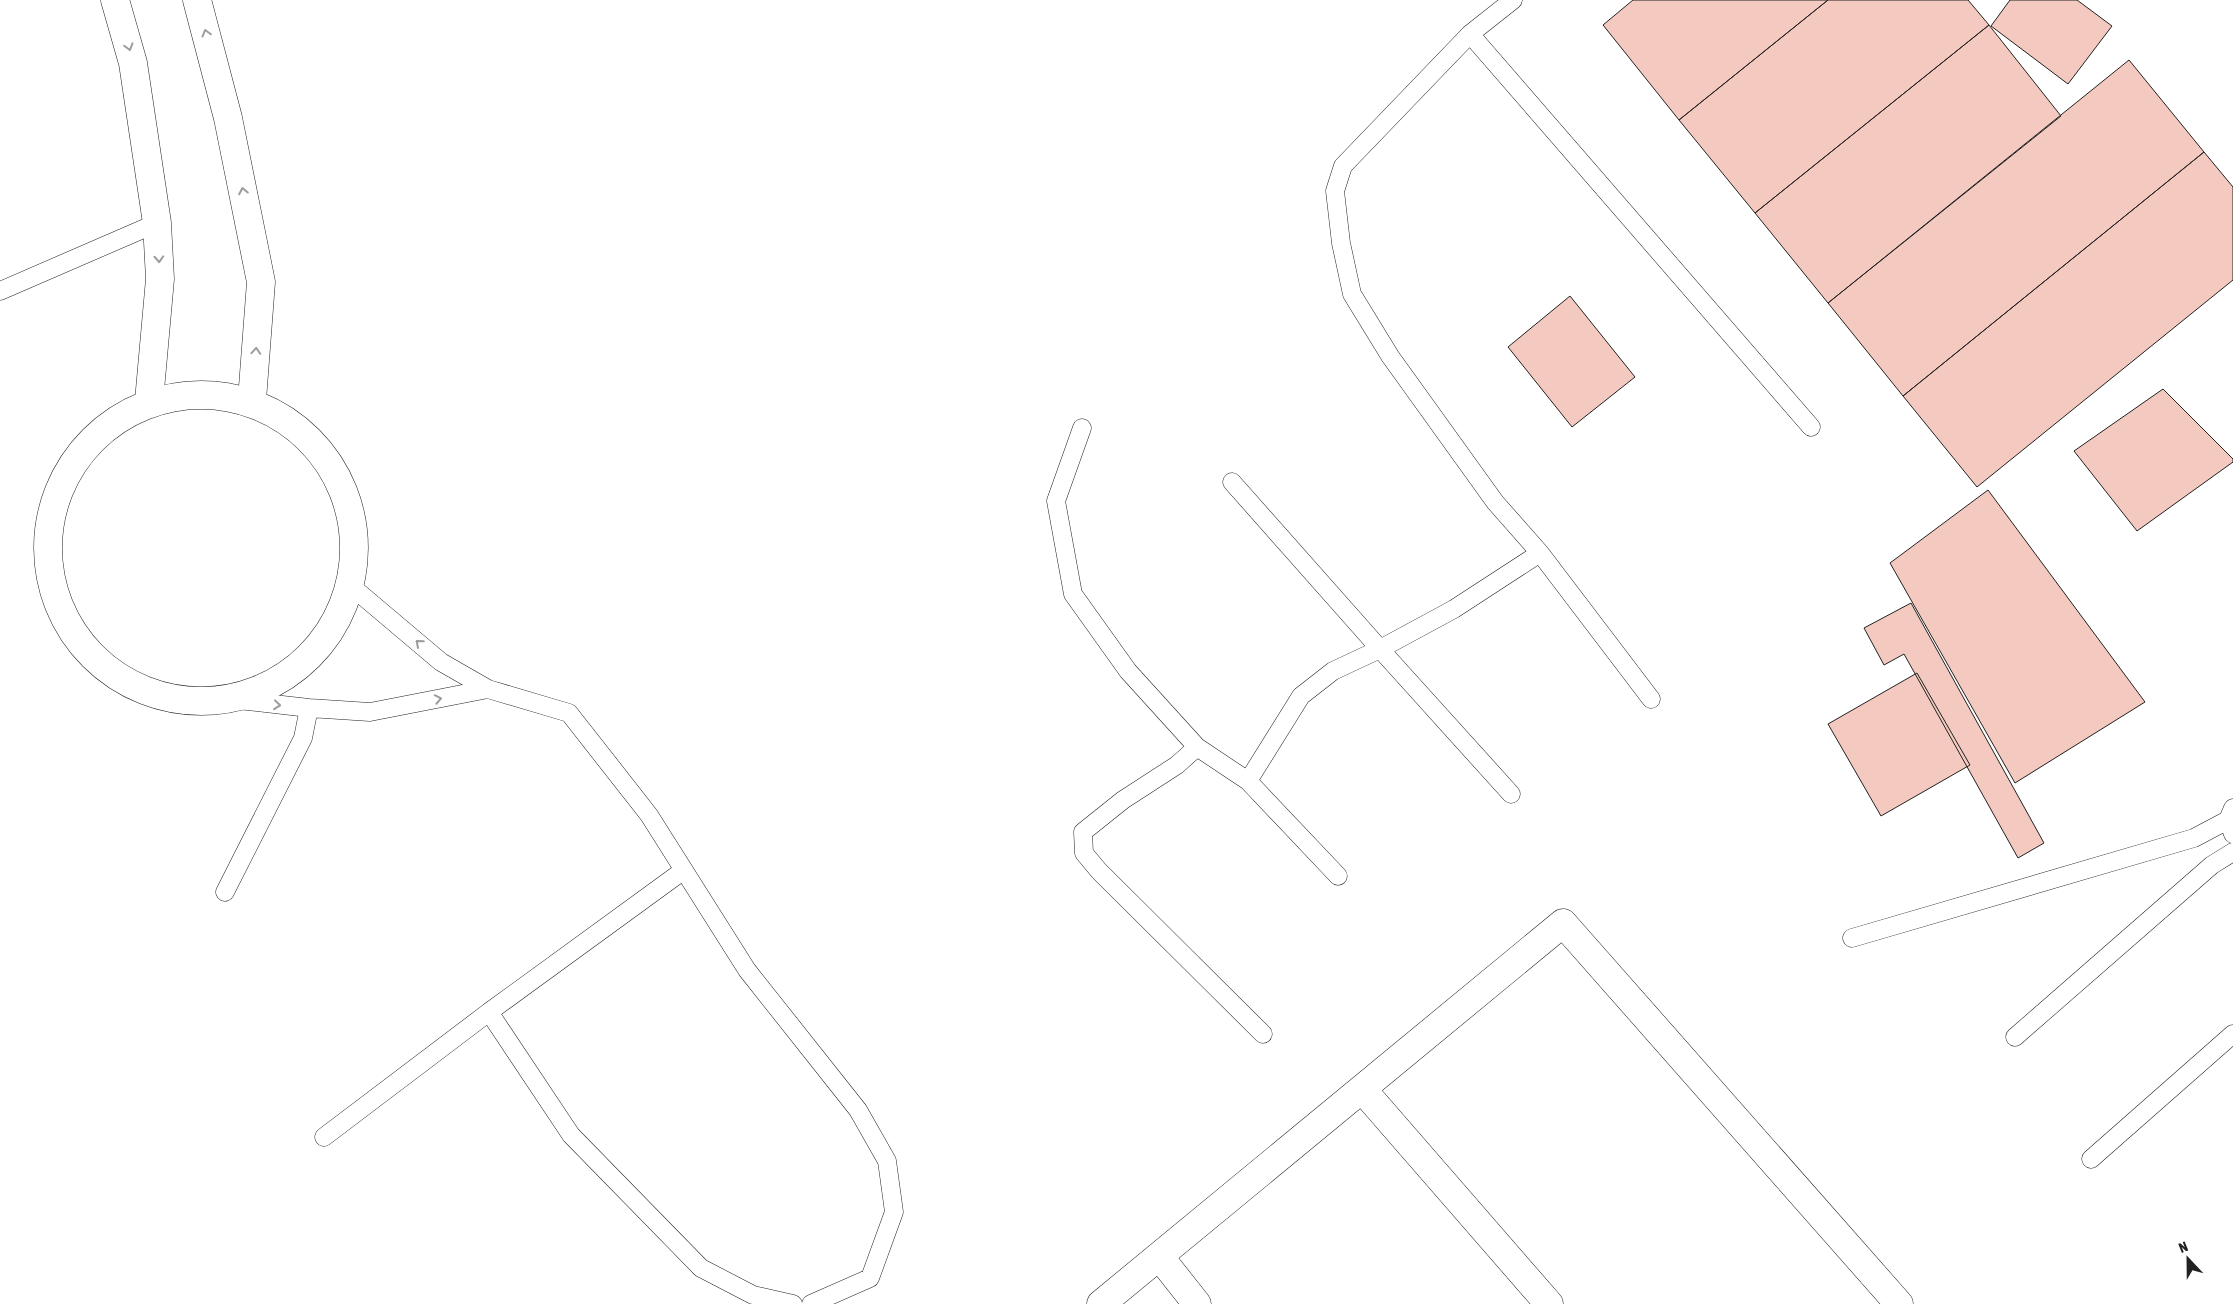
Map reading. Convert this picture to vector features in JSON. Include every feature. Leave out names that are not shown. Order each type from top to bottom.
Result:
[{"type":"street","points":[[115,0],[133,63],[157,223],[160,279],[150,401]]},
{"type":"street","points":[[197,0],[228,118],[261,282],[252,400]]},
{"type":"street","points":[[252,400],[302,429],[338,474],[355,529],[350,586],[326,638],[283,678],[229,699],[172,699],[117,678],[75,639],[50,587],[46,530],[63,475],[99,430],[150,401],[252,400]]},
{"type":"street","points":[[1101,1304],[1563,923],[1899,1304]]},
{"type":"street","points":[[1362,1089],[1548,1304]]},
{"type":"street","points":[[1159,1256],[1197,1304]]},
{"type":"lane","points":[[1513,0],[1470,34],[1343,166],[1335,191],[1341,243],[1352,294],[1390,356],[1495,502],[1540,553],[1651,699]]},
{"type":"lane","points":[[1470,34],[1811,427]]},
{"type":"lane","points":[[0,291],[157,223]]},
{"type":"lane","points":[[1082,428],[1056,501],[1073,594],[1128,670],[1197,747],[1248,781],[1338,876]]},
{"type":"lane","points":[[1232,482],[1511,794]]},
{"type":"lane","points":[[1248,781],[1301,696],[1333,672],[1454,609],[1540,553]]},
{"type":"lane","points":[[350,586],[441,662],[488,689],[569,713],[649,815],[747,970],[858,1110],[887,1161],[894,1212],[870,1278],[811,1304]]},
{"type":"lane","points":[[229,699],[309,708],[370,712],[488,689]]},
{"type":"lane","points":[[225,892],[303,738],[309,708]]},
{"type":"lane","points":[[1197,747],[1178,765],[1123,800],[1083,832],[1084,853],[1099,871],[1263,1034]]},
{"type":"lane","points":[[1852,938],[2194,838],[2231,821]]},
{"type":"lane","points":[[2015,1037],[2212,865],[2233,852]]},
{"type":"lane","points":[[324,1137],[489,1012],[684,870]]},
{"type":"lane","points":[[489,1012],[571,1135],[701,1268],[753,1295],[793,1304]]},
{"type":"lane","points":[[2092,1159],[2233,1034]]},
{"type":"building","points":[[1633,0],[1828,0],[1679,120],[1603,25]]},
{"type":"building","points":[[1828,0],[1968,0],[1989,25],[1755,213],[1679,120]]},
{"type":"building","points":[[2010,0],[2077,0],[2112,26],[2068,84],[1991,26]]},
{"type":"building","points":[[1989,25],[2061,116],[1828,303],[1755,213]]},
{"type":"building","points":[[2129,60],[2204,152],[1903,396],[1828,303]]},
{"type":"building","points":[[2204,152],[2233,187],[2233,280],[1977,487],[1903,396]]},
{"type":"building","points":[[1570,296],[1635,377],[1572,427],[1508,347]]},
{"type":"building","points":[[2163,389],[2233,459],[2233,462],[2137,531],[2074,451]]},
{"type":"building","points":[[1988,490],[2145,702],[2015,783],[1890,563]]},
{"type":"building","points":[[1911,603],[2044,843],[2018,858],[1904,654],[1884,665],[1864,628]]},
{"type":"building","points":[[1917,673],[1970,765],[1881,816],[1828,724]]}]
